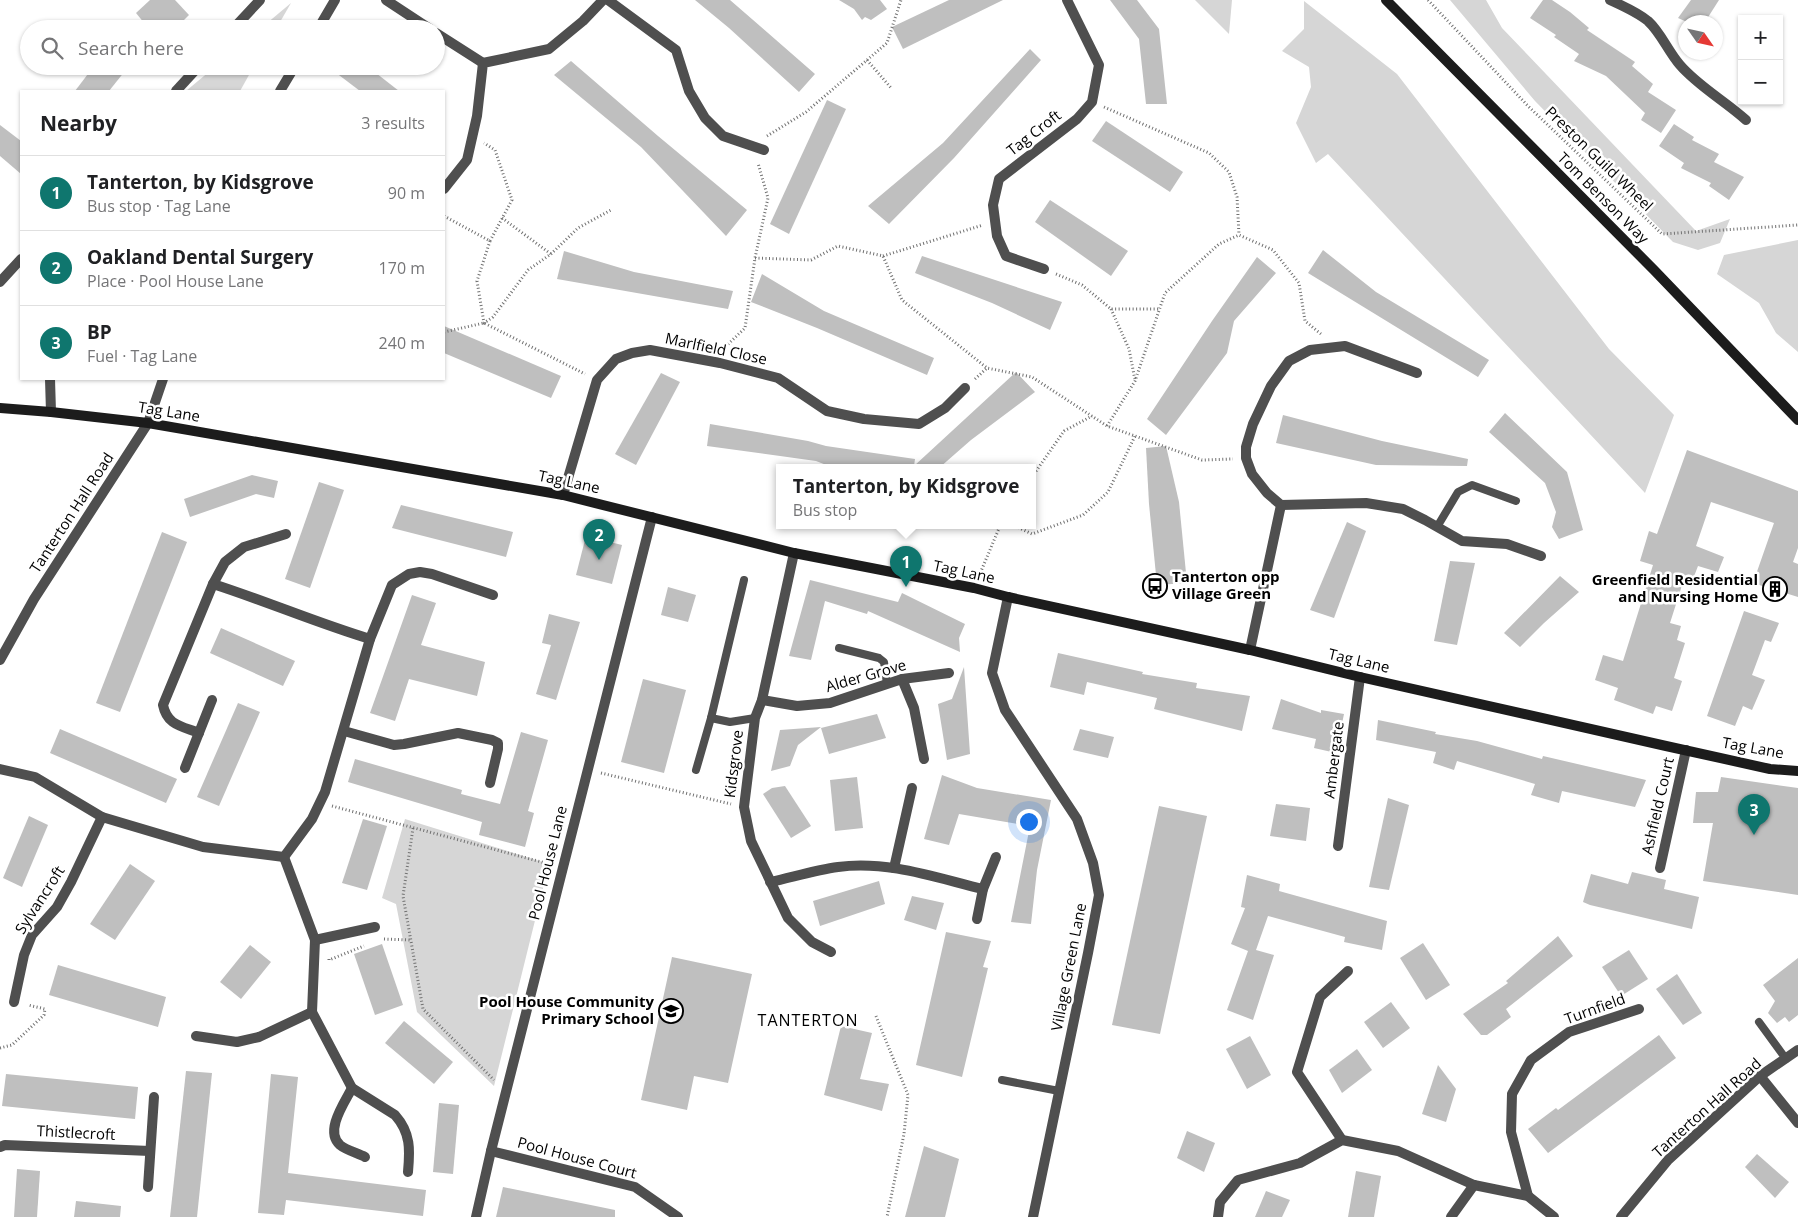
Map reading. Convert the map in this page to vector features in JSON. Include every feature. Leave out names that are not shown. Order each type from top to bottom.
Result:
[{"type":"main road","name":"Tom Benson Way","points":[[1386,0],[1654,270],[1798,420]]},
{"type":"main road","name":"Tag Lane","points":[[0,408],[148,422],[563,495],[652,516],[794,554],[974,588],[1770,769],[1798,771]]},
{"type":"street","points":[[241,20],[260,0]]},
{"type":"street","points":[[323,20],[335,0]]},
{"type":"street","points":[[386,0],[416,20]]},
{"type":"street","points":[[445,38],[483,63],[549,49],[583,21],[603,0]]},
{"type":"street","points":[[608,0],[676,50],[690,91],[705,118],[723,136],[764,150]]},
{"type":"street","name":"Tag Croft","points":[[1044,269],[1006,256],[997,236],[993,205],[999,179],[1077,120],[1092,102],[1099,65],[1067,0]]},
{"type":"street","points":[[1610,0],[1648,21],[1680,65],[1746,120]]},
{"type":"street","points":[[445,188],[466,160],[477,116],[483,63]]},
{"type":"street","points":[[177,90],[191,75]]},
{"type":"street","points":[[281,90],[290,75]]},
{"type":"street","points":[[0,282],[20,260]]},
{"type":"street","points":[[1417,373],[1345,346],[1310,350],[1289,361],[1271,386],[1253,424],[1246,447],[1246,458],[1252,474],[1267,493],[1281,505],[1366,503],[1403,509],[1462,541],[1507,544],[1541,556]]},
{"type":"street","name":"Marlfield Close","points":[[563,495],[597,380],[616,359],[632,353],[650,350],[778,378],[827,411],[864,420],[919,424],[945,408],[965,388]]},
{"type":"street","points":[[50,380],[50,412]]},
{"type":"street","name":"Tanterton Hall Road","points":[[0,660],[34,598],[148,422],[163,380]]},
{"type":"street","points":[[1250,650],[1281,505]]},
{"type":"street","name":"Pool House Lane","points":[[476,1217],[491,1150],[652,516]]},
{"type":"street","points":[[199,733],[169,720],[162,705],[213,584],[225,562],[244,547],[286,534]]},
{"type":"street","name":"Kidsgrove","points":[[794,554],[762,700],[755,718],[744,807],[750,841],[788,918],[812,942],[832,952]]},
{"type":"street","points":[[284,857],[312,820],[325,792],[370,639],[392,586],[409,574],[420,572],[432,574],[493,595]]},
{"type":"street","points":[[213,584],[325,625],[370,639]]},
{"type":"street","name":"Village Green Lane","points":[[1008,597],[992,673],[1004,710],[1077,819],[1093,862],[1099,895],[1033,1217]]},
{"type":"street","name":"Alder Grove","points":[[762,700],[797,706],[830,703],[902,679],[949,673]]},
{"type":"street","name":"Ambergate","points":[[1338,846],[1360,677]]},
{"type":"street","points":[[902,679],[914,708],[924,759]]},
{"type":"street","points":[[185,768],[212,700]]},
{"type":"street","points":[[344,731],[394,745],[458,733],[492,740],[498,743],[498,749],[490,782]]},
{"type":"street","name":"Ashfield Court","points":[[1660,868],[1686,750]]},
{"type":"street","points":[[0,769],[35,777],[102,817],[203,847],[284,857]]},
{"type":"street","points":[[894,868],[912,788]]},
{"type":"street","name":"Sylvancroft","points":[[14,1002],[24,955],[32,934],[57,907],[102,817]]},
{"type":"street","points":[[284,857],[315,940],[312,1012],[352,1088],[395,1115],[401,1122],[410,1147],[408,1172]]},
{"type":"street","points":[[978,919],[983,889],[996,857]]},
{"type":"street","points":[[770,882],[839,867],[867,866],[894,868],[983,889]]},
{"type":"street","points":[[315,940],[375,927]]},
{"type":"street","points":[[1342,1140],[1297,1072],[1320,997],[1348,971]]},
{"type":"street","name":"Turnfield","points":[[1528,1196],[1511,1132],[1512,1094],[1531,1060],[1569,1032],[1639,1008]]},
{"type":"street","points":[[196,1036],[237,1042],[259,1037],[312,1012]]},
{"type":"street","name":"Tanterton Hall Road","points":[[1621,1217],[1668,1160],[1760,1076],[1798,1050]]},
{"type":"street","points":[[1760,1076],[1798,1122]]},
{"type":"street","points":[[352,1088],[333,1126],[334,1136],[339,1144],[365,1157]]},
{"type":"street","points":[[148,1187],[154,1097]]},
{"type":"street","points":[[1218,1217],[1220,1202],[1238,1180],[1300,1162],[1342,1140],[1398,1151],[1474,1185],[1528,1196],[1554,1217]]},
{"type":"street","name":"Thistlecroft","points":[[0,1147],[5,1145],[150,1151]]},
{"type":"street","name":"Pool House Court","points":[[491,1150],[636,1187],[678,1217]]},
{"type":"street","points":[[1451,1217],[1474,1185]]},
{"type":"lane","points":[[1437,527],[1458,492],[1472,485],[1516,501]]},
{"type":"lane","points":[[696,770],[711,718],[744,580]]},
{"type":"lane","points":[[839,648],[879,658],[884,662],[887,684]]},
{"type":"lane","points":[[711,718],[730,722],[755,718]]},
{"type":"lane","points":[[1759,1022],[1786,1060]]},
{"type":"lane","points":[[1002,1080],[1059,1091]]},
{"type":"path","points":[[710,362],[745,328],[755,258],[768,198],[752,145],[806,112],[887,43],[901,0]]},
{"type":"path","name":"Preston Guild Wheel","points":[[1428,0],[1528,106],[1662,234],[1798,225]]},
{"type":"path","points":[[866,60],[892,89]]},
{"type":"path","points":[[1092,102],[1209,153],[1229,172],[1238,197],[1239,235]]},
{"type":"path","points":[[472,136],[495,150],[512,200],[490,241],[477,281],[484,323]]},
{"type":"path","points":[[445,332],[484,323],[493,317],[528,270],[551,254],[578,228],[611,210]]},
{"type":"path","points":[[445,217],[490,241]]},
{"type":"path","points":[[502,218],[551,254]]},
{"type":"path","points":[[755,258],[811,260],[838,246],[883,256],[995,222]]},
{"type":"path","points":[[1106,426],[1135,381],[1165,293],[1219,244],[1239,235],[1273,250],[1299,283],[1305,321],[1321,334],[1322,348]]},
{"type":"path","points":[[883,256],[902,300],[987,368],[1032,377],[1106,426],[1202,460],[1246,458]]},
{"type":"path","points":[[1044,269],[1082,286],[1111,310],[1129,348],[1135,381]]},
{"type":"path","points":[[1111,310],[1160,309]]},
{"type":"path","points":[[484,323],[597,380]]},
{"type":"path","points":[[1036,470],[1064,431],[1092,416]]},
{"type":"path","points":[[1021,529],[1032,534],[1082,515],[1108,492],[1135,436]]},
{"type":"path","points":[[974,588],[999,529]]},
{"type":"path","points":[[588,770],[744,807]]},
{"type":"path","points":[[320,803],[562,868]]},
{"type":"path","points":[[413,828],[402,896],[423,1009],[506,1091]]},
{"type":"path","points":[[0,1048],[12,1045],[44,1015],[45,1009],[14,1002]]},
{"type":"path","points":[[876,1016],[908,1095],[904,1134],[887,1217]]},
{"type":"shaded area","points":[[1195,0],[1232,0],[1229,34]]},
{"type":"shaded area","points":[[1450,0],[1486,0],[1502,28],[1696,231],[1730,219],[1720,243],[1698,250],[1673,242],[1535,101]]},
{"type":"shaded area","points":[[1304,1],[1397,74],[1609,349],[1674,415],[1645,493],[1328,154],[1316,163],[1296,123],[1311,87],[1309,67],[1282,51],[1304,29]]},
{"type":"shaded area","points":[[291,3],[281,20],[271,20]]},
{"type":"shaded area","points":[[205,75],[249,75],[241,90],[187,90]]},
{"type":"shaded area","points":[[1798,240],[1798,352],[1776,333],[1759,303],[1717,274],[1724,255]]},
{"type":"shaded area","points":[[405,819],[549,864],[494,1086],[417,1012],[396,904],[382,898]]},
{"type":"building","points":[[150,0],[175,0],[189,15],[184,20],[142,20],[136,13]]},
{"type":"building","points":[[695,0],[730,0],[815,74],[799,92],[729,28]]},
{"type":"building","points":[[839,0],[880,0],[887,9],[871,20],[865,17],[862,20],[854,9]]},
{"type":"building","points":[[949,0],[1003,0],[903,49],[892,27]]},
{"type":"building","points":[[1110,0],[1137,0],[1159,29],[1167,104],[1146,104],[1139,39]]},
{"type":"building","points":[[1543,0],[1552,0],[1570,12],[1589,28],[1587,30],[1635,62],[1632,66],[1653,84],[1648,92],[1676,110],[1661,133],[1641,120],[1645,113],[1606,76],[1574,61],[1579,54],[1554,37],[1556,35],[1530,18]]},
{"type":"building","points":[[1691,0],[1719,0],[1709,15],[1680,15]]},
{"type":"building","points":[[1030,49],[1041,60],[954,158],[889,224],[868,206],[943,143]]},
{"type":"building","points":[[571,61],[747,210],[726,236],[641,147],[554,75]]},
{"type":"building","points":[[87,75],[122,75],[110,90],[76,90]]},
{"type":"building","points":[[339,75],[379,75],[398,90],[359,90]]},
{"type":"building","points":[[827,100],[846,109],[789,234],[770,224]]},
{"type":"building","points":[[1106,121],[1183,172],[1170,192],[1092,141]]},
{"type":"building","points":[[1674,124],[1694,137],[1692,140],[1719,154],[1714,162],[1744,177],[1729,200],[1709,186],[1711,183],[1681,168],[1684,163],[1659,146]]},
{"type":"building","points":[[0,125],[20,140],[20,173],[0,156]]},
{"type":"building","points":[[1050,200],[1128,251],[1111,276],[1035,222]]},
{"type":"building","points":[[1323,250],[1376,292],[1489,360],[1478,377],[1308,273]]},
{"type":"building","points":[[564,251],[634,272],[733,291],[728,309],[557,279]]},
{"type":"building","points":[[922,256],[1062,302],[1050,330],[992,303],[915,273]]},
{"type":"building","points":[[1257,257],[1276,273],[1234,321],[1227,353],[1166,435],[1147,419]]},
{"type":"building","points":[[762,274],[824,311],[934,358],[927,375],[751,302]]},
{"type":"building","points":[[445,326],[561,376],[551,398],[445,353]]},
{"type":"building","points":[[1016,372],[1035,392],[971,440],[944,464],[916,464]]},
{"type":"building","points":[[661,373],[680,382],[636,465],[615,454]]},
{"type":"building","points":[[1505,413],[1567,472],[1583,530],[1559,539],[1552,527],[1556,512],[1545,483],[1489,432]]},
{"type":"building","points":[[1283,415],[1382,441],[1468,459],[1467,466],[1376,465],[1276,443]]},
{"type":"building","points":[[710,424],[808,441],[826,446],[915,459],[914,464],[824,464],[816,461],[707,446]]},
{"type":"building","points":[[1166,446],[1179,502],[1187,583],[1157,585],[1146,448]]},
{"type":"building","name":"Greenfield Residential and Nursing Home","points":[[1687,450],[1798,491],[1798,548],[1793,562],[1798,564],[1798,597],[1753,583],[1774,523],[1711,502],[1696,546],[1724,557],[1718,572],[1698,566],[1693,579],[1685,576],[1670,623],[1681,626],[1677,640],[1685,643],[1674,678],[1682,681],[1672,711],[1656,706],[1653,714],[1614,700],[1618,688],[1595,680],[1603,655],[1623,661],[1653,565],[1640,561],[1649,531],[1657,534]]},
{"type":"building","points":[[252,475],[278,481],[274,498],[256,494],[190,517],[184,499]]},
{"type":"building","points":[[319,482],[344,490],[310,588],[285,579]]},
{"type":"building","points":[[401,505],[513,532],[506,557],[392,528]]},
{"type":"building","points":[[1347,522],[1366,531],[1334,618],[1310,610]]},
{"type":"building","points":[[162,532],[187,542],[120,712],[96,703]]},
{"type":"building","points":[[586,536],[622,545],[612,584],[576,575]]},
{"type":"building","points":[[1450,561],[1475,563],[1457,645],[1434,641]]},
{"type":"building","points":[[1560,576],[1579,592],[1520,647],[1504,633]]},
{"type":"building","points":[[810,580],[898,602],[902,593],[965,624],[959,638],[960,652],[868,611],[867,614],[825,601],[811,660],[789,656]]},
{"type":"building","points":[[668,587],[696,595],[688,622],[661,615]]},
{"type":"building","points":[[412,595],[436,603],[421,645],[485,662],[477,696],[409,679],[395,721],[370,713]]},
{"type":"building","points":[[1744,611],[1779,623],[1771,642],[1765,640],[1752,675],[1765,680],[1752,710],[1743,706],[1735,726],[1707,716]]},
{"type":"building","points":[[549,614],[580,622],[556,700],[536,694],[551,645],[542,643]]},
{"type":"building","points":[[221,628],[295,661],[283,686],[210,653]]},
{"type":"building","points":[[1058,653],[1143,672],[1142,674],[1197,683],[1196,688],[1250,696],[1242,731],[1154,709],[1157,698],[1087,682],[1084,695],[1050,687]]},
{"type":"building","points":[[964,667],[970,754],[947,760],[938,704],[952,699]]},
{"type":"building","points":[[643,679],[686,690],[664,773],[621,762]]},
{"type":"building","points":[[1281,699],[1321,713],[1321,710],[1344,714],[1336,753],[1314,748],[1316,739],[1272,729]]},
{"type":"building","points":[[238,703],[260,712],[219,806],[197,797]]},
{"type":"building","points":[[877,714],[886,738],[829,754],[821,728]]},
{"type":"building","points":[[1378,720],[1436,732],[1435,734],[1477,741],[1542,759],[1543,756],[1646,780],[1635,807],[1562,791],[1559,803],[1531,795],[1535,784],[1457,761],[1454,770],[1433,763],[1436,752],[1376,740]]},
{"type":"building","points":[[821,727],[798,745],[790,766],[771,771],[780,730]]},
{"type":"building","points":[[60,729],[177,779],[166,803],[50,753]]},
{"type":"building","points":[[1080,729],[1114,737],[1108,758],[1073,750]]},
{"type":"building","points":[[521,732],[548,740],[528,811],[534,813],[525,847],[479,835],[482,822],[348,782],[355,759],[462,790],[461,794],[500,804]]},
{"type":"building","points":[[942,775],[977,788],[1051,800],[1037,870],[1031,924],[1011,922],[1030,826],[959,814],[949,845],[924,839]]},
{"type":"building","points":[[857,777],[863,828],[835,831],[830,780]]},
{"type":"building","points":[[1721,777],[1798,788],[1798,895],[1703,881],[1713,823],[1693,823],[1696,792],[1718,792]]},
{"type":"building","points":[[785,786],[811,826],[791,838],[763,794],[772,788]]},
{"type":"building","points":[[1388,798],[1409,805],[1389,890],[1369,887]]},
{"type":"building","points":[[1276,804],[1310,808],[1306,841],[1270,836]]},
{"type":"building","points":[[1159,806],[1207,816],[1160,1034],[1112,1025]]},
{"type":"building","points":[[29,816],[48,825],[22,887],[3,878]]},
{"type":"building","points":[[363,819],[387,826],[367,890],[342,883]]},
{"type":"building","points":[[130,864],[155,881],[115,940],[90,924]]},
{"type":"building","points":[[1632,872],[1666,880],[1664,889],[1699,897],[1692,929],[1583,902],[1591,874],[1628,884]]},
{"type":"building","points":[[1247,875],[1280,884],[1279,891],[1387,921],[1382,950],[1344,942],[1345,937],[1268,916],[1256,950],[1274,955],[1253,1020],[1227,1010],[1248,951],[1231,944],[1245,908],[1241,907]]},
{"type":"building","points":[[879,881],[885,904],[820,926],[813,901]]},
{"type":"building","points":[[912,896],[944,903],[936,930],[904,920]]},
{"type":"building","points":[[946,932],[991,941],[983,967],[988,968],[962,1077],[916,1065]]},
{"type":"building","points":[[1558,936],[1573,956],[1506,1009],[1511,1017],[1487,1035],[1481,1035],[1463,1014],[1508,983],[1506,981]]},
{"type":"building","points":[[1423,943],[1450,985],[1426,1000],[1400,958]]},
{"type":"building","points":[[382,944],[403,1005],[375,1015],[354,954]]},
{"type":"building","points":[[250,945],[271,962],[241,999],[220,982]]},
{"type":"building","points":[[1629,950],[1648,979],[1621,996],[1602,967]]},
{"type":"building","points":[[672,957],[752,974],[728,1083],[694,1076],[687,1110],[641,1100]]},
{"type":"building","points":[[1798,958],[1798,1015],[1789,1022],[1785,1017],[1777,1023],[1768,1013],[1775,1001],[1763,985]]},
{"type":"building","points":[[58,965],[166,997],[158,1027],[49,995]]},
{"type":"building","points":[[1677,974],[1702,1013],[1683,1025],[1656,989]]},
{"type":"building","points":[[1391,1002],[1410,1028],[1383,1048],[1364,1022]]},
{"type":"building","points":[[404,1021],[453,1062],[434,1084],[385,1043]]},
{"type":"building","points":[[841,1026],[872,1033],[860,1079],[889,1084],[882,1111],[824,1095]]},
{"type":"building","points":[[1659,1035],[1676,1058],[1548,1153],[1528,1129],[1556,1108],[1558,1110]]},
{"type":"building","points":[[1250,1036],[1271,1075],[1247,1089],[1226,1049]]},
{"type":"building","points":[[1357,1049],[1372,1070],[1342,1093],[1329,1070]]},
{"type":"building","points":[[1438,1065],[1456,1089],[1446,1122],[1422,1114]]},
{"type":"building","points":[[186,1071],[212,1073],[197,1217],[170,1217]]},
{"type":"building","points":[[6,1074],[138,1087],[135,1119],[2,1106]]},
{"type":"building","points":[[271,1074],[298,1077],[288,1173],[426,1190],[423,1216],[286,1200],[284,1215],[258,1213]]},
{"type":"building","points":[[439,1103],[459,1105],[453,1174],[433,1172]]},
{"type":"building","points":[[1187,1131],[1215,1143],[1204,1172],[1177,1158]]},
{"type":"building","points":[[924,1146],[959,1159],[945,1217],[905,1217]]},
{"type":"building","points":[[1757,1154],[1789,1182],[1775,1198],[1745,1167]]},
{"type":"building","points":[[17,1169],[40,1171],[37,1217],[14,1217]]},
{"type":"building","points":[[1356,1171],[1381,1176],[1374,1217],[1348,1217]]},
{"type":"building","points":[[503,1187],[615,1210],[615,1217],[496,1217]]},
{"type":"building","points":[[1266,1191],[1290,1200],[1282,1217],[1255,1217]]},
{"type":"building","points":[[76,1201],[121,1206],[120,1217],[74,1217]]},
{"type":"place","name":"Oakland Dental Surgery","points":[[599,560]]},
{"type":"place","name":"Tanterton opp Village Green","points":[[1155,586]]},
{"type":"place","name":"Tanterton, by Kidsgrove","points":[[906,587]]},
{"type":"place","name":"Greenfield Residential and Nursing Home","points":[[1775,589]]},
{"type":"place","name":"BP","points":[[1754,835]]},
{"type":"place","name":"Pool House Community Primary School","points":[[671,1011]]},
{"type":"district","name":"TANTERTON","points":[[808,1020]]}]
